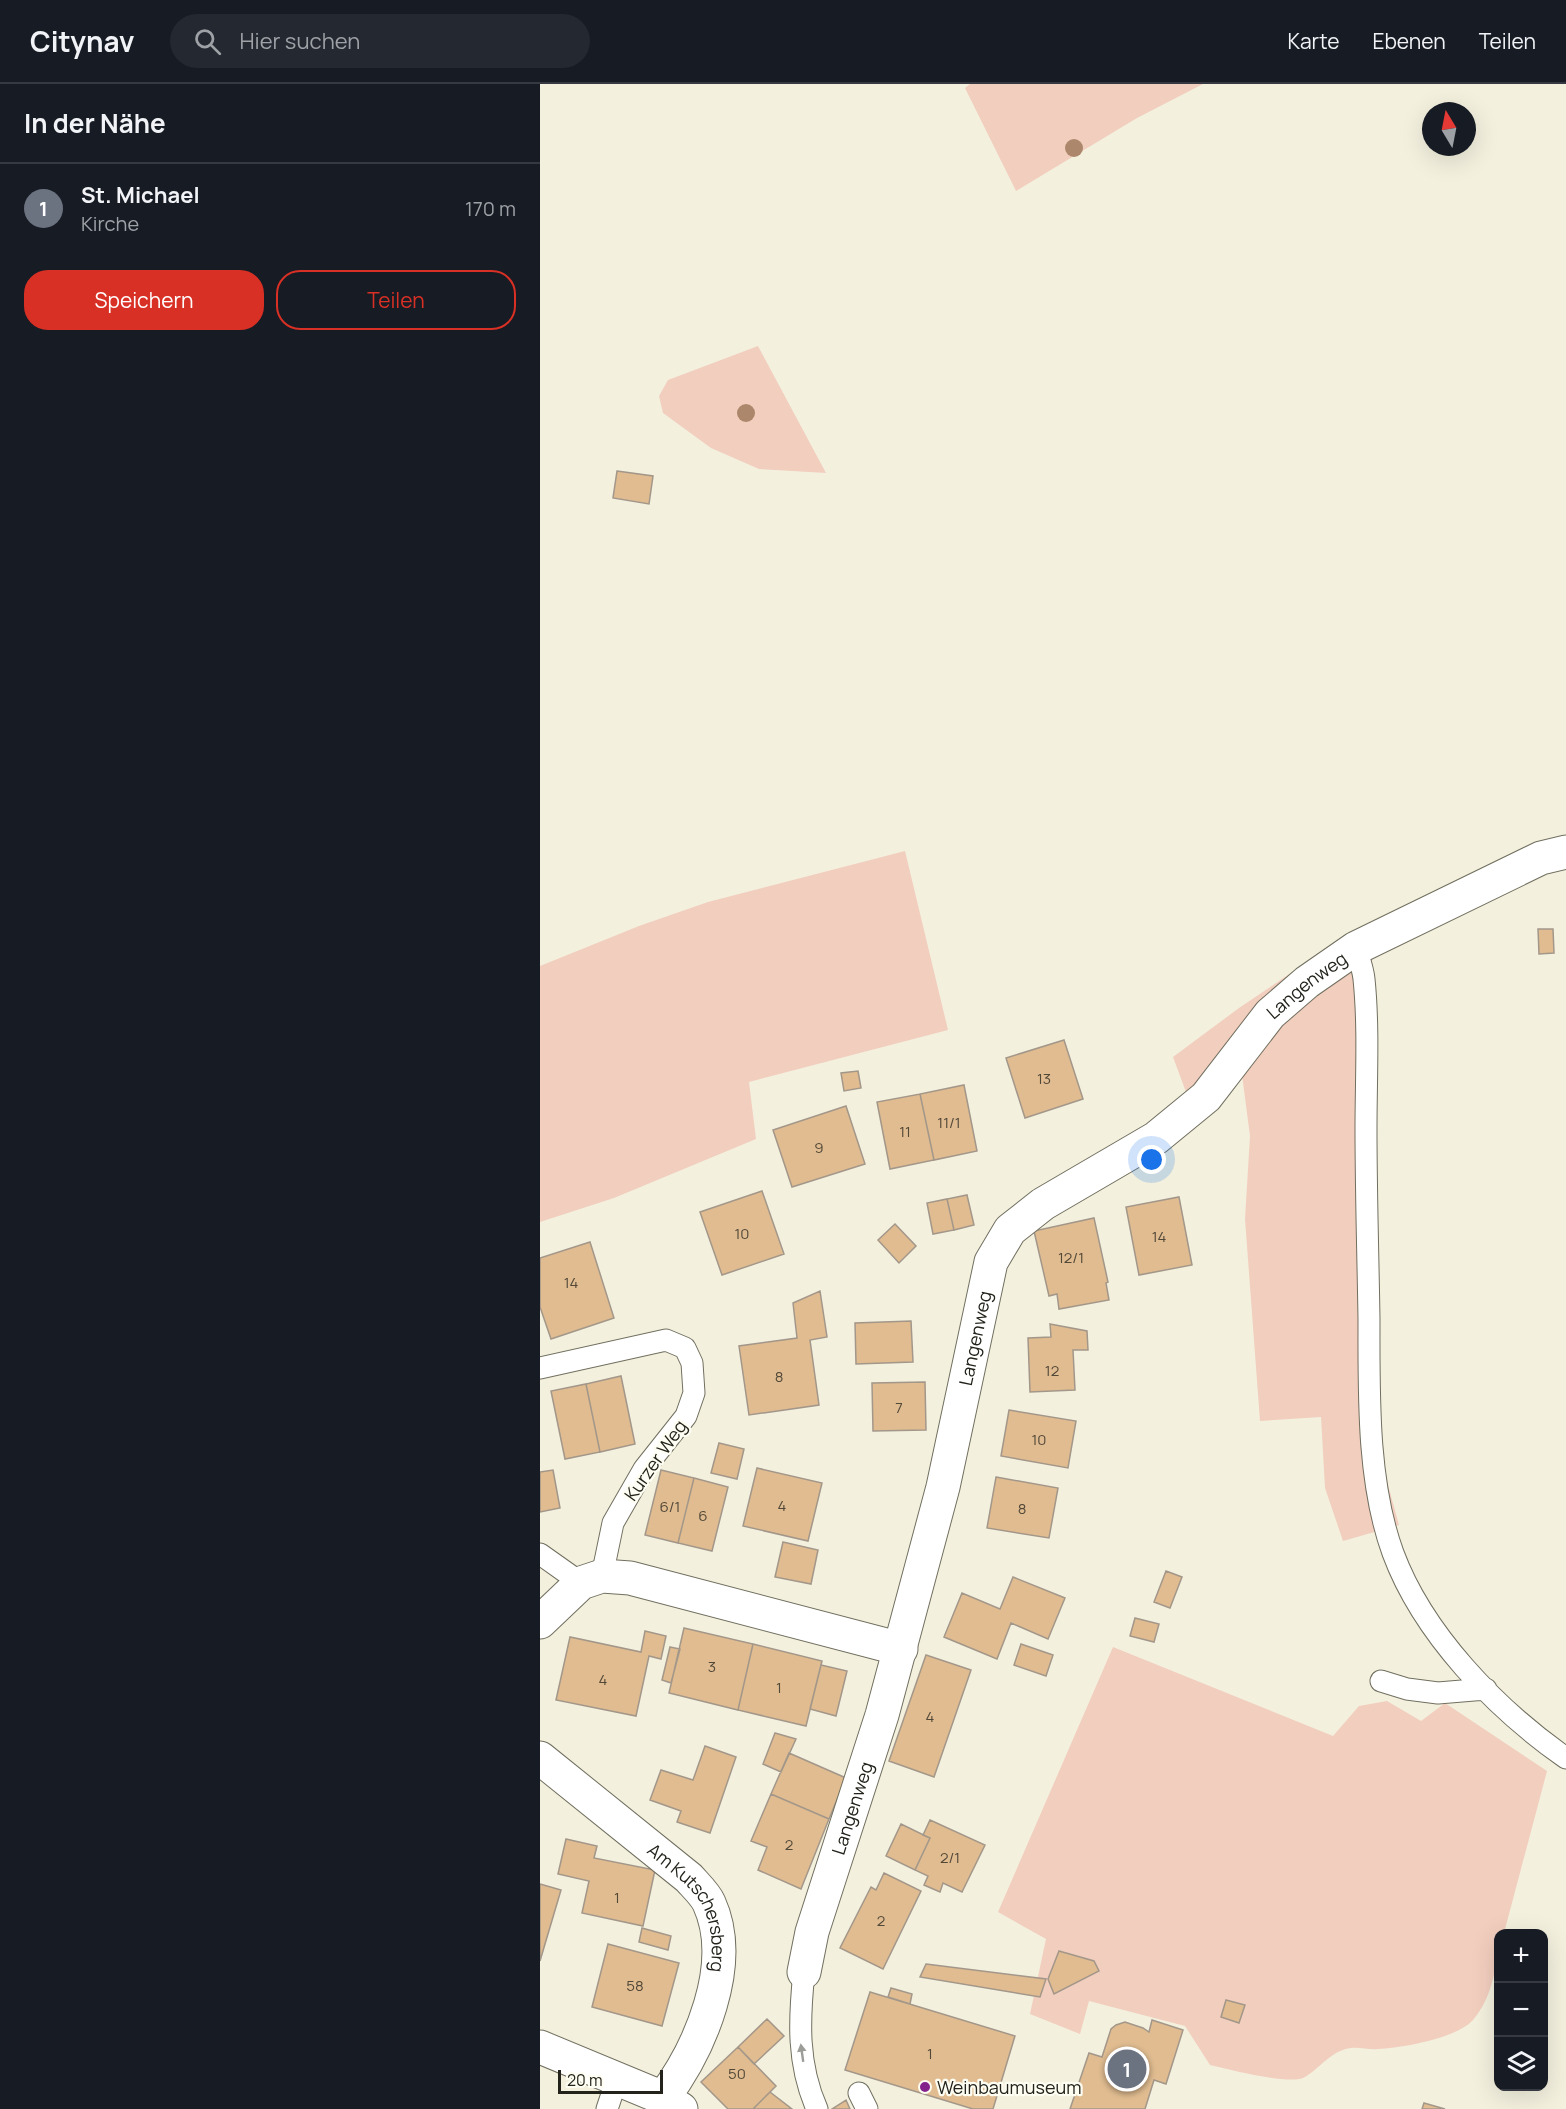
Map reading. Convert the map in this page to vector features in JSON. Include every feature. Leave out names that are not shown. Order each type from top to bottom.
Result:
[{"type":"street","name":"Langenweg","points":[[804,1972],[812,1932],[882,1715],[943,1487],[990,1262],[1010,1230],[1043,1204],[1165,1131],[1206,1097],[1270,1014],[1307,982],[1356,948],[1541,858],[1566,852]]},
{"type":"street","points":[[540,1622],[592,1580],[630,1578],[900,1649]]},
{"type":"street","name":"Am Kutschersberg","points":[[540,1758],[689,1878],[709,1901],[718,1931],[717,1973],[709,2016],[680,2076],[672,2104]]},
{"type":"street","points":[[540,2047],[612,2094],[672,2104]]},
{"type":"lane","points":[[1356,948],[1364,977],[1370,1400],[1377,1494],[1393,1553],[1422,1612],[1463,1664],[1506,1711],[1566,1758]]},
{"type":"lane","name":"Kurzer Weg","points":[[540,1368],[666,1340],[685,1348],[692,1363],[694,1393],[686,1416],[644,1469],[613,1523],[592,1580]]},
{"type":"lane","points":[[540,1554],[592,1580]]},
{"type":"lane","points":[[1381,1681],[1407,1689],[1438,1693],[1486,1689]]},
{"type":"lane","name":"Langenweg","points":[[804,1972],[799,2032],[805,2076],[817,2109]]},
{"type":"shaded area","points":[[970,84],[1203,84],[1137,118],[1016,191],[965,88]]},
{"type":"shaded area","points":[[758,346],[826,473],[759,469],[711,448],[663,413],[659,396],[668,380]]},
{"type":"shaded area","points":[[905,851],[948,1030],[749,1082],[756,1139],[614,1198],[540,1222],[540,966],[639,926],[708,902]]},
{"type":"shaded area","points":[[1325,950],[1372,954],[1380,1456],[1399,1525],[1343,1541],[1325,1488],[1321,1417],[1260,1421],[1245,1219],[1250,1136],[1238,1044],[1186,1092],[1173,1057],[1239,1008]]},
{"type":"shaded area","points":[[1113,1647],[1333,1736],[1359,1706],[1387,1701],[1421,1721],[1445,1703],[1547,1771],[1505,1929],[1494,1929],[1494,1973],[1490,1990],[1473,2020],[1455,2032],[1442,2037],[1401,2047],[1344,2049],[1305,2077],[1298,2079],[1259,2076],[1210,2065],[1185,2026],[1089,2001],[1080,2034],[1030,2014],[1046,1939],[998,1912]]},
{"type":"building","points":[[617,471],[653,476],[649,504],[613,498]]},
{"type":"building","points":[[1538,929],[1553,929],[1554,953],[1539,954]]},
{"type":"building","points":[[1064,1040],[1083,1099],[1025,1118],[1006,1058]]},
{"type":"building","points":[[858,1071],[861,1088],[844,1091],[841,1073]]},
{"type":"building","points":[[964,1085],[977,1151],[934,1160],[920,1094]]},
{"type":"building","points":[[920,1094],[934,1160],[890,1169],[877,1102]]},
{"type":"building","points":[[846,1106],[865,1164],[792,1187],[773,1130]]},
{"type":"building","points":[[762,1191],[784,1254],[722,1275],[700,1212]]},
{"type":"building","points":[[967,1195],[974,1225],[954,1230],[947,1199]]},
{"type":"building","points":[[1179,1197],[1192,1265],[1139,1275],[1126,1207]]},
{"type":"building","points":[[947,1199],[954,1230],[933,1234],[927,1203]]},
{"type":"building","points":[[1094,1218],[1108,1282],[1106,1283],[1109,1300],[1059,1309],[1057,1294],[1049,1296],[1034,1231]]},
{"type":"building","points":[[895,1224],[916,1246],[899,1263],[878,1240]]},
{"type":"building","points":[[590,1242],[614,1318],[551,1339],[540,1307],[540,1258]]},
{"type":"building","points":[[820,1291],[827,1337],[810,1340],[819,1405],[749,1415],[739,1346],[797,1338],[793,1303]]},
{"type":"building","points":[[911,1321],[913,1362],[856,1364],[855,1323]]},
{"type":"building","points":[[1050,1324],[1087,1331],[1088,1350],[1073,1350],[1075,1390],[1030,1392],[1028,1338],[1051,1337]]},
{"type":"building","points":[[621,1376],[635,1444],[600,1452],[586,1384]]},
{"type":"building","points":[[925,1382],[926,1430],[873,1431],[872,1383]]},
{"type":"building","points":[[586,1384],[600,1452],[565,1459],[551,1391]]},
{"type":"building","points":[[1009,1410],[1076,1421],[1068,1468],[1001,1456]]},
{"type":"building","points":[[719,1443],[744,1449],[737,1479],[711,1473]]},
{"type":"building","points":[[757,1468],[822,1483],[808,1541],[743,1526]]},
{"type":"building","points":[[553,1470],[560,1508],[540,1512],[540,1472]]},
{"type":"building","points":[[661,1470],[694,1478],[678,1543],[645,1535]]},
{"type":"building","points":[[996,1477],[1058,1488],[1049,1538],[987,1528]]},
{"type":"building","points":[[694,1478],[728,1487],[712,1551],[678,1543]]},
{"type":"building","points":[[783,1542],[818,1550],[811,1584],[775,1577]]},
{"type":"building","points":[[1166,1571],[1182,1577],[1170,1608],[1154,1602]]},
{"type":"building","points":[[1013,1577],[1065,1598],[1048,1639],[1011,1623],[997,1659],[944,1637],[962,1593],[1000,1609]]},
{"type":"building","points":[[1135,1618],[1159,1624],[1154,1642],[1130,1636]]},
{"type":"building","points":[[684,1628],[753,1644],[738,1710],[669,1693]]},
{"type":"building","points":[[645,1631],[666,1636],[661,1659],[649,1656],[636,1716],[556,1700],[570,1637],[641,1652]]},
{"type":"building","points":[[753,1644],[822,1661],[806,1726],[738,1710]]},
{"type":"building","points":[[1021,1644],[1053,1655],[1046,1676],[1014,1665]]},
{"type":"building","points":[[670,1647],[680,1649],[671,1683],[662,1680]]},
{"type":"building","points":[[926,1655],[971,1670],[934,1777],[889,1761]]},
{"type":"building","points":[[821,1665],[847,1671],[836,1716],[810,1709]]},
{"type":"building","points":[[775,1733],[796,1739],[781,1772],[763,1764]]},
{"type":"building","points":[[705,1746],[736,1757],[710,1833],[677,1822],[681,1811],[650,1800],[661,1770],[693,1780]]},
{"type":"building","points":[[789,1753],[846,1778],[829,1819],[771,1794]]},
{"type":"building","points":[[771,1794],[829,1819],[801,1889],[758,1870],[767,1847],[751,1841]]},
{"type":"building","points":[[930,1820],[985,1845],[962,1892],[943,1883],[940,1892],[924,1885],[928,1876],[915,1870],[930,1838],[923,1835]]},
{"type":"building","points":[[901,1824],[930,1838],[915,1870],[886,1856]]},
{"type":"building","points":[[566,1839],[597,1846],[594,1858],[655,1870],[643,1926],[582,1913],[589,1881],[558,1874]]},
{"type":"building","points":[[884,1873],[921,1891],[883,1969],[840,1948],[871,1887],[876,1890]]},
{"type":"building","points":[[540,1884],[561,1890],[540,1961]]},
{"type":"building","points":[[642,1928],[671,1936],[668,1950],[639,1942]]},
{"type":"building","points":[[608,1944],[679,1963],[662,2026],[592,2007]]},
{"type":"building","points":[[1059,1951],[1094,1961],[1099,1971],[1054,1994],[1048,1979]]},
{"type":"building","points":[[926,1964],[1046,1979],[1040,1997],[920,1977]]},
{"type":"building","points":[[891,1988],[912,1994],[910,2004],[888,1997]]},
{"type":"building","points":[[870,1992],[1015,2036],[993,2109],[973,2109],[845,2070]]},
{"type":"building","points":[[1226,2000],[1245,2005],[1239,2023],[1221,2017]]},
{"type":"building","points":[[767,2019],[784,2036],[754,2064],[738,2047]]},
{"type":"building","points":[[1152,2020],[1183,2030],[1166,2084],[1154,2080],[1145,2109],[1070,2109],[1089,2053],[1102,2057],[1111,2029],[1125,2022],[1149,2032]]},
{"type":"building","points":[[738,2047],[776,2086],[753,2109],[728,2109],[701,2082]]},
{"type":"building","points":[[770,2092],[792,2109],[753,2109]]},
{"type":"building","points":[[846,2100],[850,2109],[832,2109]]},
{"type":"building","points":[[1424,2103],[1445,2109],[1422,2109]]},
{"type":"place","name":"St. Michael","points":[[1127,2069]]},
{"type":"place","name":"Weinbaumuseum","points":[[925,2087]]}]
